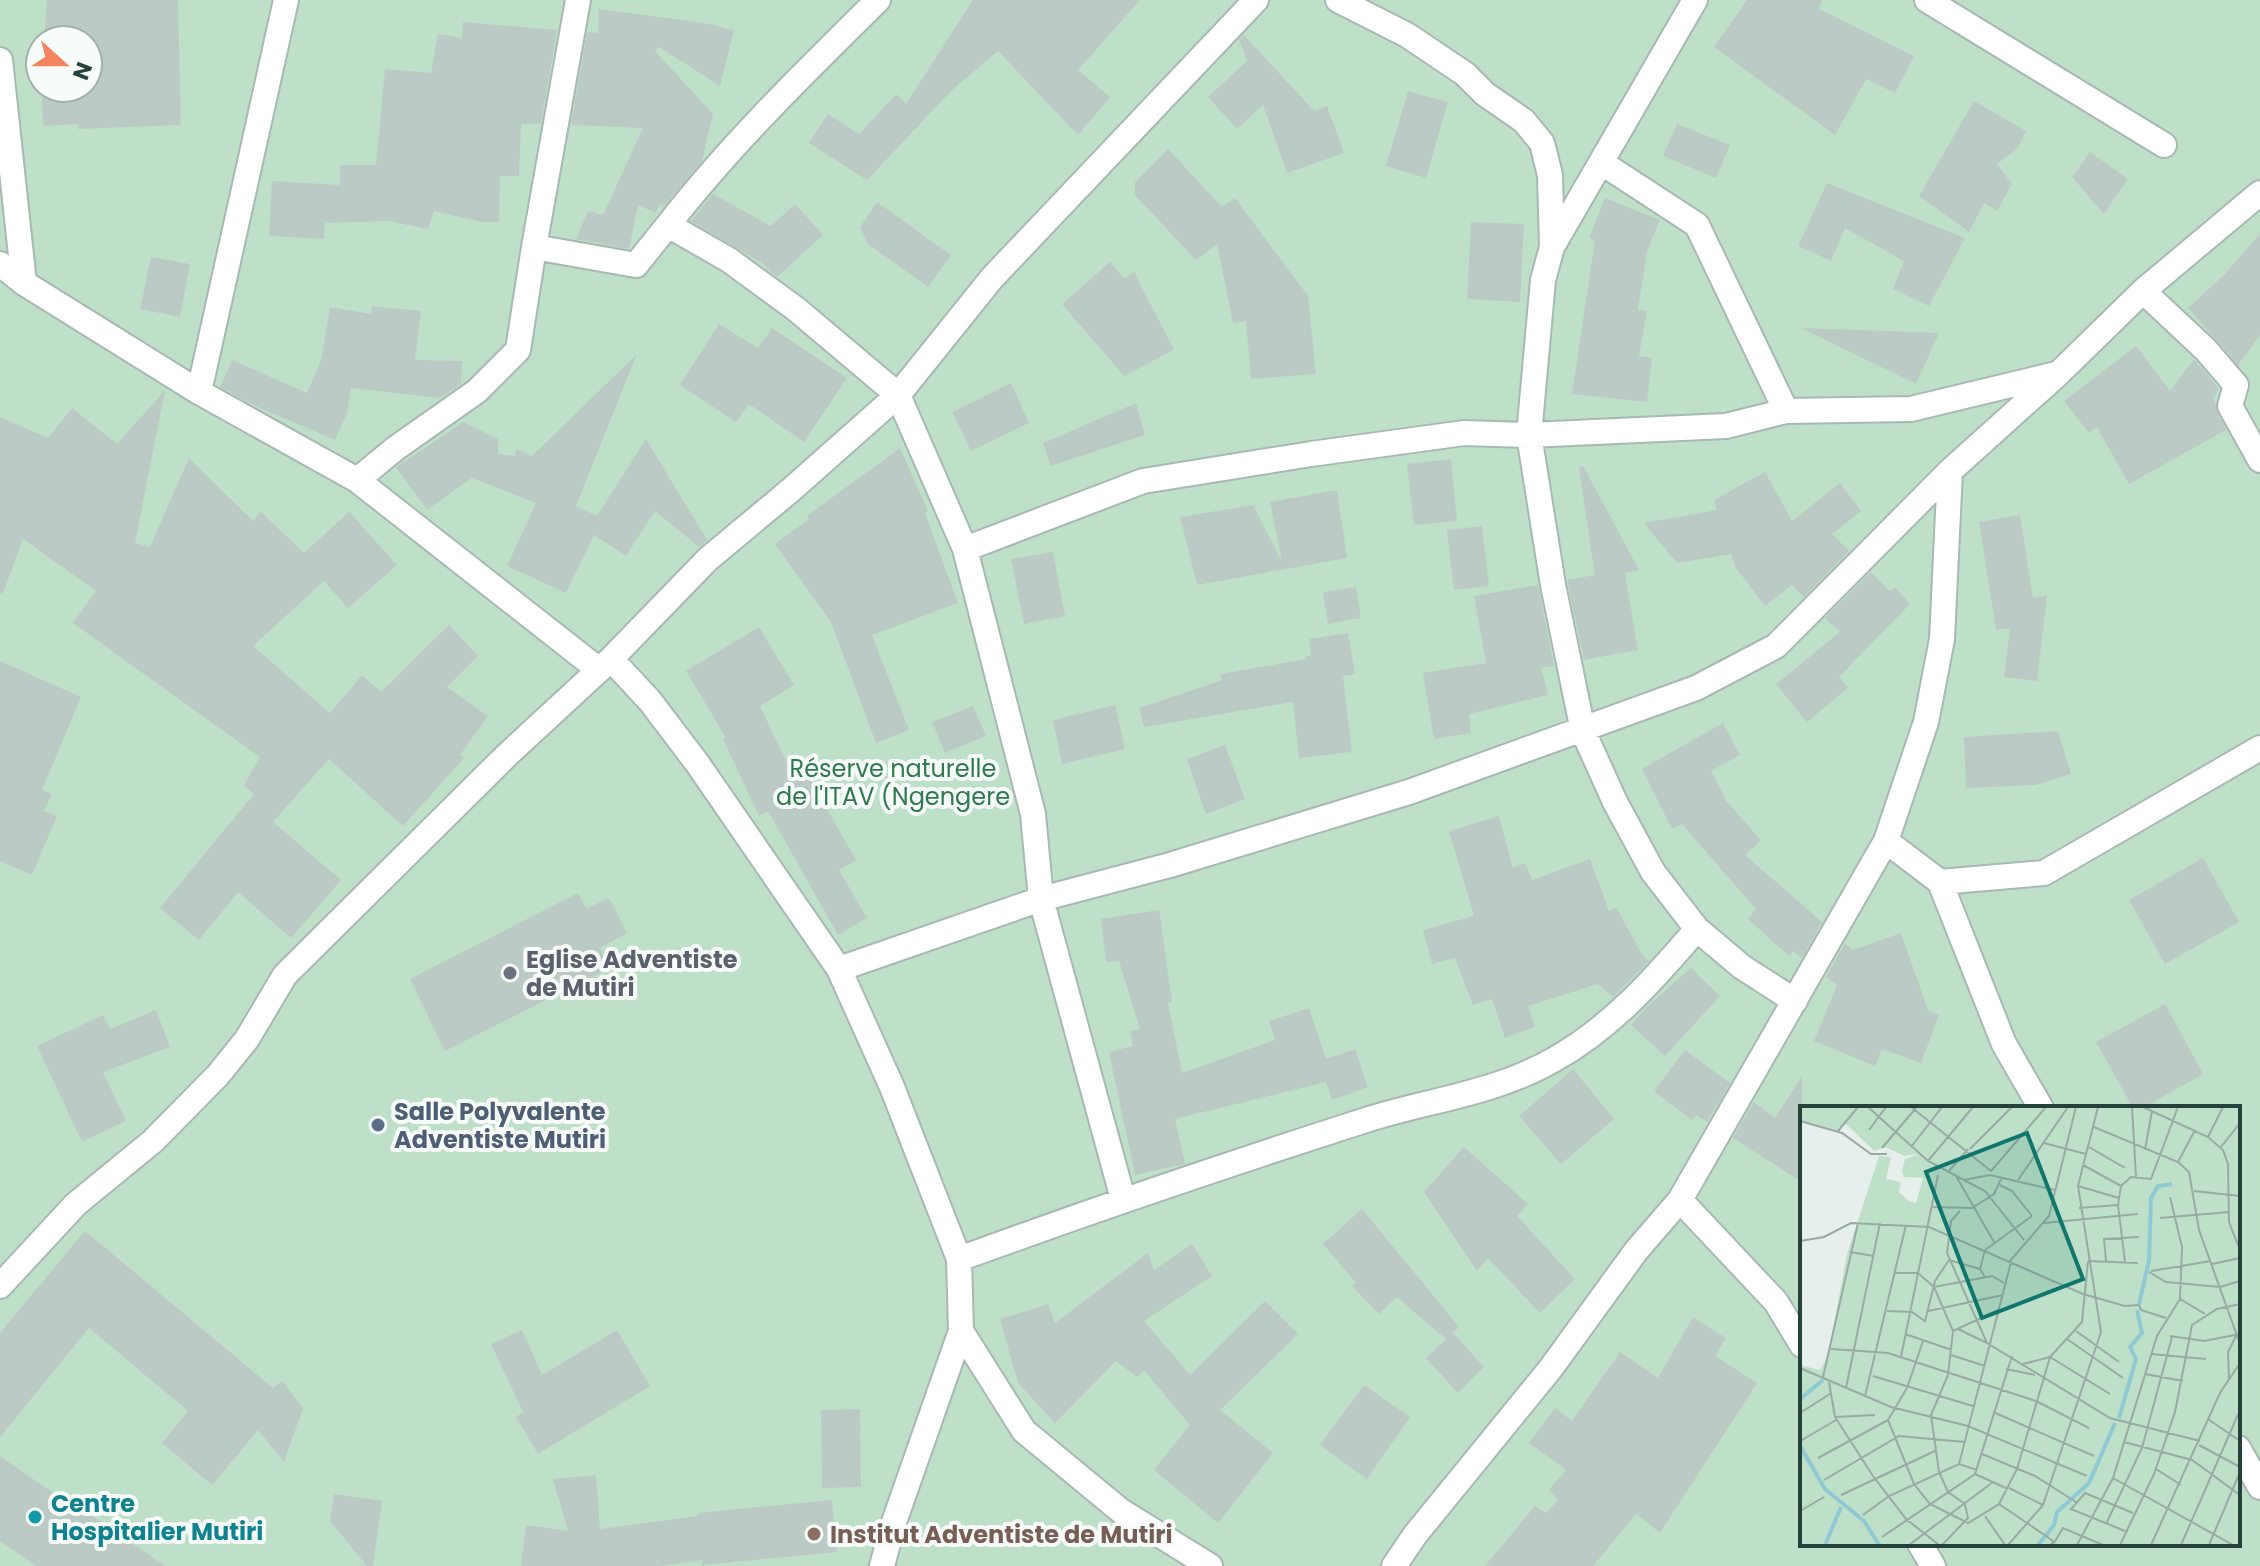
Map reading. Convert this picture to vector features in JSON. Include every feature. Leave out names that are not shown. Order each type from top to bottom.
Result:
[{"type":"street","points":[[199,392],[286,0]]},
{"type":"street","points":[[357,480],[396,448],[477,391],[518,350],[578,0]]},
{"type":"street","points":[[534,247],[636,265],[720,162],[802,74],[878,0]]},
{"type":"street","points":[[0,1286],[76,1204],[153,1141],[218,1075],[247,1039],[285,975],[507,755],[605,664],[708,559],[898,395],[992,278],[1256,0]]},
{"type":"street","points":[[1338,0],[1407,35],[1465,74],[1485,94],[1524,121],[1542,143],[1550,175],[1552,247]]},
{"type":"street","points":[[1695,0],[1552,247],[1543,280],[1529,435],[1553,585],[1583,731],[1615,802],[1653,872],[1697,929],[1742,967],[1795,1001]]},
{"type":"street","points":[[1927,0],[2164,145]]},
{"type":"street","points":[[0,60],[24,283]]},
{"type":"street","points":[[1602,163],[1697,225],[1786,411]]},
{"type":"street","points":[[839,969],[1041,899],[1170,865],[1409,792],[1696,688],[1776,646],[1950,471],[2059,373],[2143,291],[2260,193]]},
{"type":"street","points":[[668,225],[729,260],[796,309],[898,395],[965,549],[1033,814],[1041,899],[1123,1199]]},
{"type":"street","points":[[0,264],[24,283],[199,392],[357,480],[605,664],[650,701],[697,763],[839,969],[892,1087],[959,1259],[961,1331],[893,1525],[882,1566]]},
{"type":"street","points":[[2143,291],[2206,350],[2236,385],[2230,406],[2260,460]]},
{"type":"street","points":[[965,549],[1143,481],[1464,433],[1529,435],[1726,426],[1786,411],[1911,409],[2059,373]]},
{"type":"street","points":[[1394,1566],[1415,1535],[1551,1368],[1636,1251],[1680,1200],[1886,841],[1926,722],[1942,639],[1950,471]]},
{"type":"street","points":[[1940,882],[2044,873],[2260,748]]},
{"type":"street","points":[[1886,841],[1940,882],[2004,1044],[2040,1106]]},
{"type":"street","points":[[959,1259],[1123,1199],[1370,1118],[1484,1089],[1554,1061],[1591,1037],[1635,999],[1697,929]]},
{"type":"street","points":[[1680,1200],[1776,1302],[1800,1342]]},
{"type":"street","points":[[961,1331],[1024,1431],[1121,1511],[1210,1566]]},
{"type":"street","points":[[2240,1452],[2260,1487]]},
{"type":"street","points":[[1921,1546],[1933,1566]]},
{"type":"green space","name":"Réserve naturelle de l'ITAV (Ngengere","points":[[0,0],[2260,0],[2260,1566],[0,1566]]},
{"type":"building","points":[[47,0],[178,0],[181,125],[78,129],[78,124],[43,126],[42,104],[104,104],[104,24],[45,24]]},
{"type":"building","points":[[973,0],[1140,0],[1078,70],[1110,97],[1078,135],[998,51],[951,91],[867,180],[809,143],[828,114],[859,134],[896,94],[906,104]]},
{"type":"building","points":[[1747,0],[1822,0],[1819,9],[1914,56],[1895,93],[1866,79],[1835,135],[1714,47]]},
{"type":"building","points":[[599,9],[734,30],[720,86],[659,47],[655,51],[713,114],[702,161],[664,206],[660,203],[656,213],[638,205],[629,249],[576,239],[588,211],[603,215],[643,128],[571,125],[587,32],[598,33]]},
{"type":"building","points":[[463,22],[557,30],[541,124],[521,124],[519,176],[500,176],[499,222],[482,222],[434,211],[428,229],[387,221],[325,223],[324,239],[269,236],[272,181],[340,185],[340,165],[376,165],[385,69],[431,73],[438,34],[462,38]]},
{"type":"building","points":[[1244,35],[1314,111],[1327,106],[1344,153],[1287,173],[1263,105],[1237,129],[1208,97],[1247,61],[1239,39]]},
{"type":"building","points":[[1408,91],[1448,102],[1426,178],[1386,166]]},
{"type":"building","points":[[1974,101],[2026,131],[2017,149],[1997,164],[2012,184],[1997,211],[1984,203],[1969,232],[1919,196]]},
{"type":"building","points":[[1677,124],[1730,145],[1716,178],[1663,156]]},
{"type":"building","points":[[1168,149],[1222,207],[1235,198],[1308,296],[1316,374],[1251,379],[1246,321],[1233,323],[1217,244],[1196,260],[1135,195],[1135,182]]},
{"type":"building","points":[[2090,152],[2128,179],[2104,214],[2072,177]]},
{"type":"building","points":[[1827,183],[1965,238],[1929,306],[1893,289],[1904,261],[1845,228],[1831,261],[1798,246]]},
{"type":"building","points":[[713,194],[771,226],[795,204],[823,235],[777,277],[762,263],[691,221]]},
{"type":"building","points":[[1605,198],[1660,220],[1647,251],[1638,310],[1647,311],[1639,356],[1652,358],[1647,402],[1572,394],[1595,240],[1589,238]]},
{"type":"building","points":[[877,202],[951,255],[928,287],[868,244],[860,227]]},
{"type":"building","points":[[1471,222],[1524,224],[1520,302],[1467,299]]},
{"type":"building","points":[[2260,234],[2260,335],[2238,365],[2188,308],[2224,275]]},
{"type":"building","points":[[151,257],[190,264],[180,317],[140,309]]},
{"type":"building","points":[[1110,262],[1125,279],[1134,272],[1174,350],[1124,376],[1062,304]]},
{"type":"building","points":[[372,306],[421,311],[415,360],[462,361],[461,384],[440,398],[351,388],[347,413],[335,440],[253,405],[220,387],[232,360],[307,393],[321,360],[330,307],[371,314]]},
{"type":"building","points":[[719,324],[758,348],[772,328],[847,378],[804,442],[749,404],[736,422],[680,385]]},
{"type":"building","points":[[1801,328],[1889,331],[1939,333],[1916,384]]},
{"type":"building","points":[[2136,346],[2170,391],[2194,359],[2219,389],[2213,399],[2226,430],[2129,484],[2097,427],[2089,433],[2064,401]]},
{"type":"building","points":[[637,354],[576,506],[597,516],[646,439],[707,540],[699,547],[655,511],[626,556],[594,535],[566,593],[507,566],[536,503],[472,478],[427,510],[396,467],[464,422],[498,439],[498,454],[515,456],[516,449],[532,456]]},
{"type":"building","points":[[1011,383],[1029,423],[971,451],[952,412]]},
{"type":"building","points":[[165,390],[135,543],[150,547],[189,458],[253,521],[261,512],[304,553],[349,512],[397,565],[348,608],[324,581],[253,646],[330,713],[362,675],[381,692],[449,625],[478,656],[447,687],[488,716],[460,755],[464,758],[403,826],[329,759],[273,822],[341,880],[291,938],[238,892],[199,940],[160,908],[254,794],[244,785],[260,757],[73,623],[96,591],[23,539],[3,593],[0,593],[0,417],[48,438],[72,408],[117,444]]},
{"type":"building","points":[[1136,403],[1145,435],[1051,466],[1043,443]]},
{"type":"building","points":[[900,448],[928,511],[925,513],[958,603],[872,635],[909,730],[876,743],[831,622],[775,544],[809,519],[807,516]]},
{"type":"building","points":[[1451,459],[1457,521],[1414,525],[1407,464]]},
{"type":"building","points":[[1583,466],[1639,570],[1625,573],[1638,650],[1584,660],[1567,580],[1595,575],[1579,468]]},
{"type":"building","points":[[1765,472],[1792,521],[1840,483],[1861,511],[1832,534],[1849,551],[1804,597],[1792,585],[1765,606],[1736,568],[1731,554],[1677,563],[1644,523],[1717,510],[1714,500]]},
{"type":"building","points":[[1337,490],[1347,558],[1197,585],[1180,517],[1253,505],[1282,562],[1270,502]]},
{"type":"building","points":[[2020,515],[2033,598],[2047,595],[2037,681],[2004,677],[2010,628],[1996,630],[1979,522]]},
{"type":"building","points":[[1482,526],[1489,586],[1454,590],[1447,530]]},
{"type":"building","points":[[1053,552],[1065,616],[1024,624],[1011,559]]},
{"type":"building","points":[[1871,572],[1890,591],[1895,587],[1910,604],[1839,677],[1848,688],[1807,722],[1776,684],[1840,632],[1825,618]]},
{"type":"building","points":[[1538,585],[1554,666],[1541,668],[1548,695],[1469,714],[1471,733],[1434,739],[1423,673],[1486,663],[1474,596]]},
{"type":"building","points":[[1356,587],[1361,618],[1328,624],[1323,592]]},
{"type":"building","points":[[759,627],[794,685],[760,706],[787,763],[798,758],[856,860],[839,870],[867,918],[838,935],[768,811],[759,816],[723,739],[726,738],[686,671]]},
{"type":"building","points":[[1348,633],[1355,674],[1343,676],[1352,752],[1299,758],[1293,702],[1144,727],[1139,708],[1222,680],[1220,674],[1307,659],[1306,656],[1311,655],[1309,639]]},
{"type":"building","points":[[0,661],[81,697],[42,790],[52,794],[44,811],[57,816],[32,875],[0,861]]},
{"type":"building","points":[[1115,705],[1125,749],[1062,764],[1053,720]]},
{"type":"building","points":[[973,706],[986,736],[945,753],[932,722]]},
{"type":"building","points":[[1723,723],[1740,755],[1711,771],[1727,802],[1761,840],[1745,855],[1822,922],[1802,958],[1793,951],[1789,956],[1748,919],[1756,909],[1682,824],[1672,829],[1642,769]]},
{"type":"building","points":[[2058,731],[2071,774],[2036,785],[1966,788],[1964,737]]},
{"type":"building","points":[[1225,745],[1245,799],[1206,814],[1187,759]]},
{"type":"building","points":[[1499,816],[1513,868],[1525,863],[1532,880],[1590,859],[1609,911],[1616,907],[1642,955],[1649,961],[1613,997],[1598,984],[1528,1006],[1535,1027],[1505,1038],[1492,999],[1473,1005],[1455,958],[1432,964],[1423,930],[1474,916],[1449,831]]},
{"type":"building","points":[[2203,858],[2239,922],[2165,964],[2129,900]]},
{"type":"building","name":"Eglise Adventiste de Mutiri","points":[[578,893],[586,909],[609,898],[627,933],[600,948],[610,968],[445,1051],[410,979]]},
{"type":"building","points":[[1159,910],[1172,1002],[1168,1003],[1182,1073],[1275,1040],[1269,1021],[1309,1008],[1326,1059],[1355,1049],[1368,1087],[1332,1100],[1326,1082],[1175,1119],[1185,1164],[1135,1175],[1109,1052],[1133,1046],[1130,1031],[1140,1029],[1119,961],[1106,962],[1101,919]]},
{"type":"building","points":[[1901,933],[1928,1010],[1939,1015],[1921,1063],[1882,1049],[1875,1066],[1814,1041],[1837,985],[1826,977],[1845,943],[1853,950]]},
{"type":"building","points":[[1691,968],[1720,996],[1665,1056],[1631,1025]]},
{"type":"building","points":[[2165,1004],[2203,1074],[2147,1106],[2132,1106],[2096,1042]]},
{"type":"building","points":[[156,1010],[170,1047],[103,1072],[126,1121],[82,1142],[37,1046],[103,1015],[110,1029]]},
{"type":"building","points":[[1685,1050],[1730,1083],[1707,1122],[1696,1115],[1692,1120],[1654,1091]]},
{"type":"building","points":[[1573,1069],[1614,1119],[1561,1164],[1519,1116]]},
{"type":"building","points":[[1802,1076],[1800,1181],[1733,1138],[1754,1102],[1775,1118]]},
{"type":"building","points":[[1464,1147],[1528,1204],[1517,1216],[1575,1279],[1540,1313],[1488,1258],[1477,1271],[1424,1192]]},
{"type":"building","points":[[1362,1209],[1459,1327],[1453,1333],[1484,1367],[1458,1393],[1426,1358],[1446,1339],[1397,1297],[1379,1314],[1352,1286],[1356,1283],[1323,1244]]},
{"type":"building","points":[[85,1231],[273,1388],[282,1381],[303,1408],[284,1462],[258,1430],[212,1485],[162,1443],[188,1411],[89,1328],[0,1437],[0,1333]]},
{"type":"building","points":[[1192,1244],[1212,1276],[1144,1321],[1190,1375],[1265,1301],[1298,1334],[1220,1410],[1273,1453],[1218,1523],[1154,1470],[1190,1425],[1144,1370],[1137,1377],[1116,1361],[1055,1423],[1018,1383],[1000,1319],[1048,1304],[1055,1323],[1148,1253],[1154,1270]]},
{"type":"building","points":[[1693,1317],[1726,1338],[1715,1356],[1757,1383],[1660,1533],[1636,1514],[1593,1566],[1485,1566],[1535,1506],[1546,1513],[1558,1500],[1549,1490],[1566,1470],[1529,1443],[1555,1408],[1572,1421],[1620,1352],[1658,1378]]},
{"type":"building","points":[[522,1330],[542,1375],[617,1330],[650,1386],[538,1454],[516,1417],[523,1412],[491,1344]]},
{"type":"building","points":[[1364,1385],[1410,1417],[1367,1479],[1320,1445]]},
{"type":"building","points":[[860,1409],[861,1487],[822,1488],[821,1410]]},
{"type":"building","points":[[0,1456],[165,1566],[36,1566],[0,1541]]},
{"type":"building","points":[[596,1475],[600,1529],[698,1516],[698,1513],[832,1500],[837,1552],[702,1565],[702,1560],[659,1566],[521,1566],[526,1525],[568,1531],[553,1479]]},
{"type":"building","points":[[334,1494],[382,1501],[373,1566],[367,1566],[330,1521]]},
{"type":"place","name":"Eglise Adventiste de Mutiri","points":[[510,973]]},
{"type":"place","name":"Salle Polyvalente Adventiste Mutiri","points":[[378,1125]]},
{"type":"place","name":"Centre Hospitalier Mutiri","points":[[35,1517]]},
{"type":"place","name":"Institut Adventiste de Mutiri","points":[[814,1534]]}]
